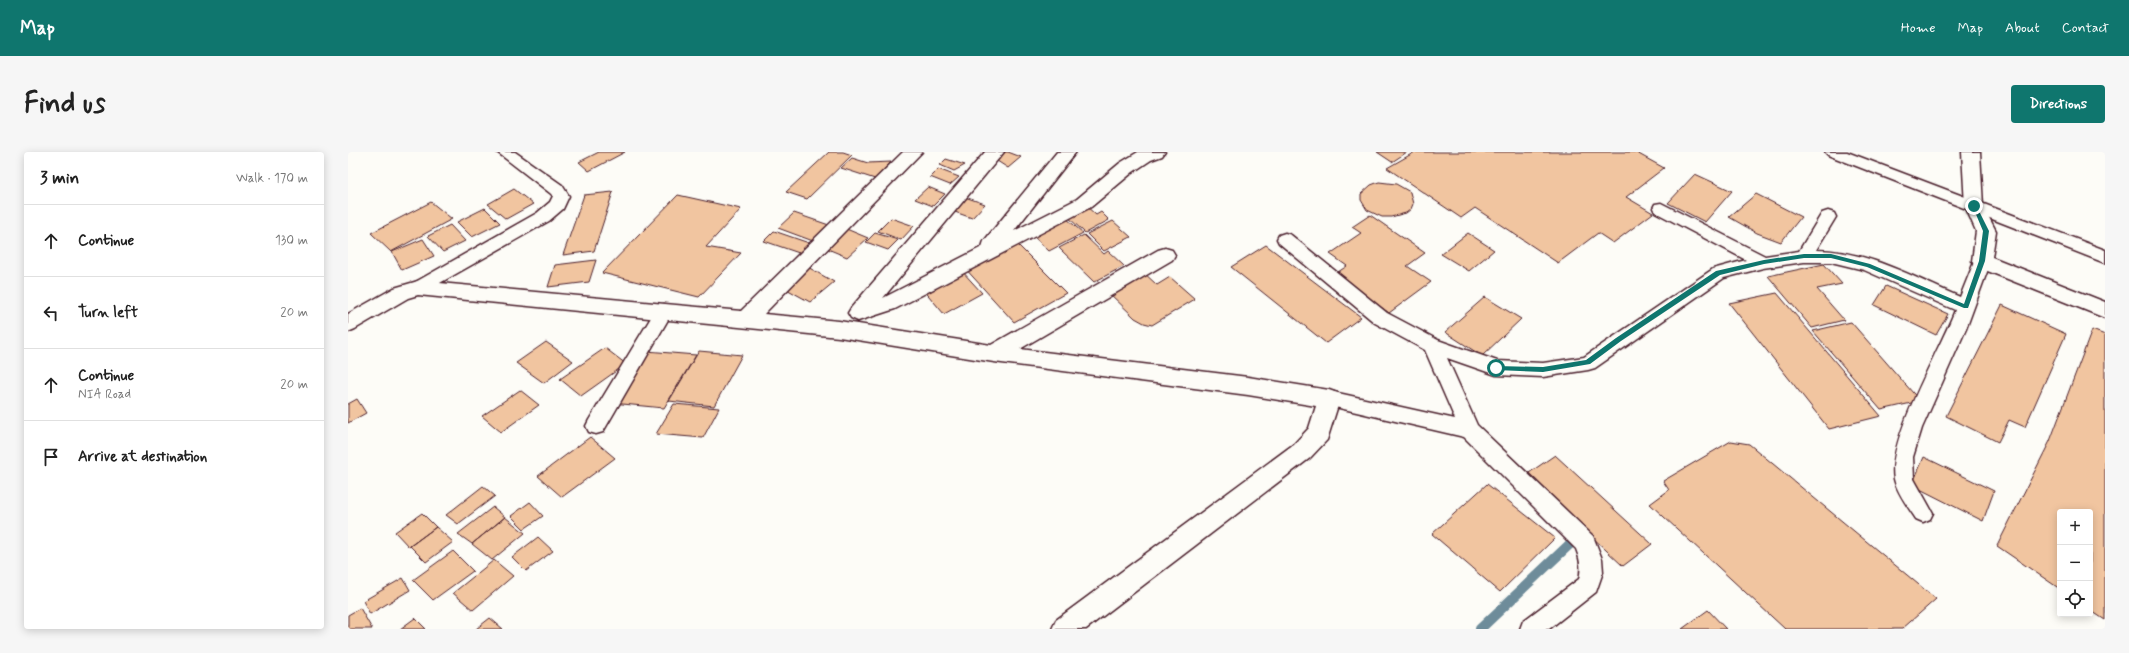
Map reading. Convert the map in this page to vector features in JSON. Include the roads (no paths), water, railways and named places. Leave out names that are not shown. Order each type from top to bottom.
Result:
[{"type":"street","points":[[746,319],[913,152]]},
{"type":"street","points":[[839,330],[860,312],[994,152]]},
{"type":"street","points":[[987,252],[1067,152]]},
{"type":"street","points":[[860,312],[888,304],[1096,196],[1133,161],[1156,152]]},
{"type":"street","points":[[1971,152],[1972,195],[1974,206],[1986,231],[1982,261],[2105,310]]},
{"type":"street","points":[[994,354],[1165,255]]},
{"type":"street","points":[[348,324],[401,293],[418,288],[746,319],[839,330],[994,354],[1248,386],[1329,399],[1319,433],[1302,451],[1065,629]]},
{"type":"lane","points":[[418,288],[542,217],[557,205],[561,196],[556,189],[505,152]]},
{"type":"lane","points":[[1832,152],[2105,257]]},
{"type":"lane","points":[[1661,208],[1764,262]]},
{"type":"lane","points":[[1804,256],[1828,217]]},
{"type":"lane","points":[[1285,239],[1381,318],[1432,345],[1496,368],[1543,370],[1588,363],[1619,340],[1718,273],[1764,262],[1804,256],[1831,256],[1868,265],[1966,307]]},
{"type":"lane","points":[[1923,513],[1904,480],[1903,457],[1912,428],[1966,307],[1982,261]]},
{"type":"lane","points":[[596,426],[664,311]]},
{"type":"lane","points":[[1432,345],[1470,430],[1585,543],[1591,558],[1592,572],[1588,585],[1531,629]]},
{"type":"lane","points":[[1329,399],[1470,430]]},
{"type":"waterway","points":[[1480,629],[1571,543]]}]
